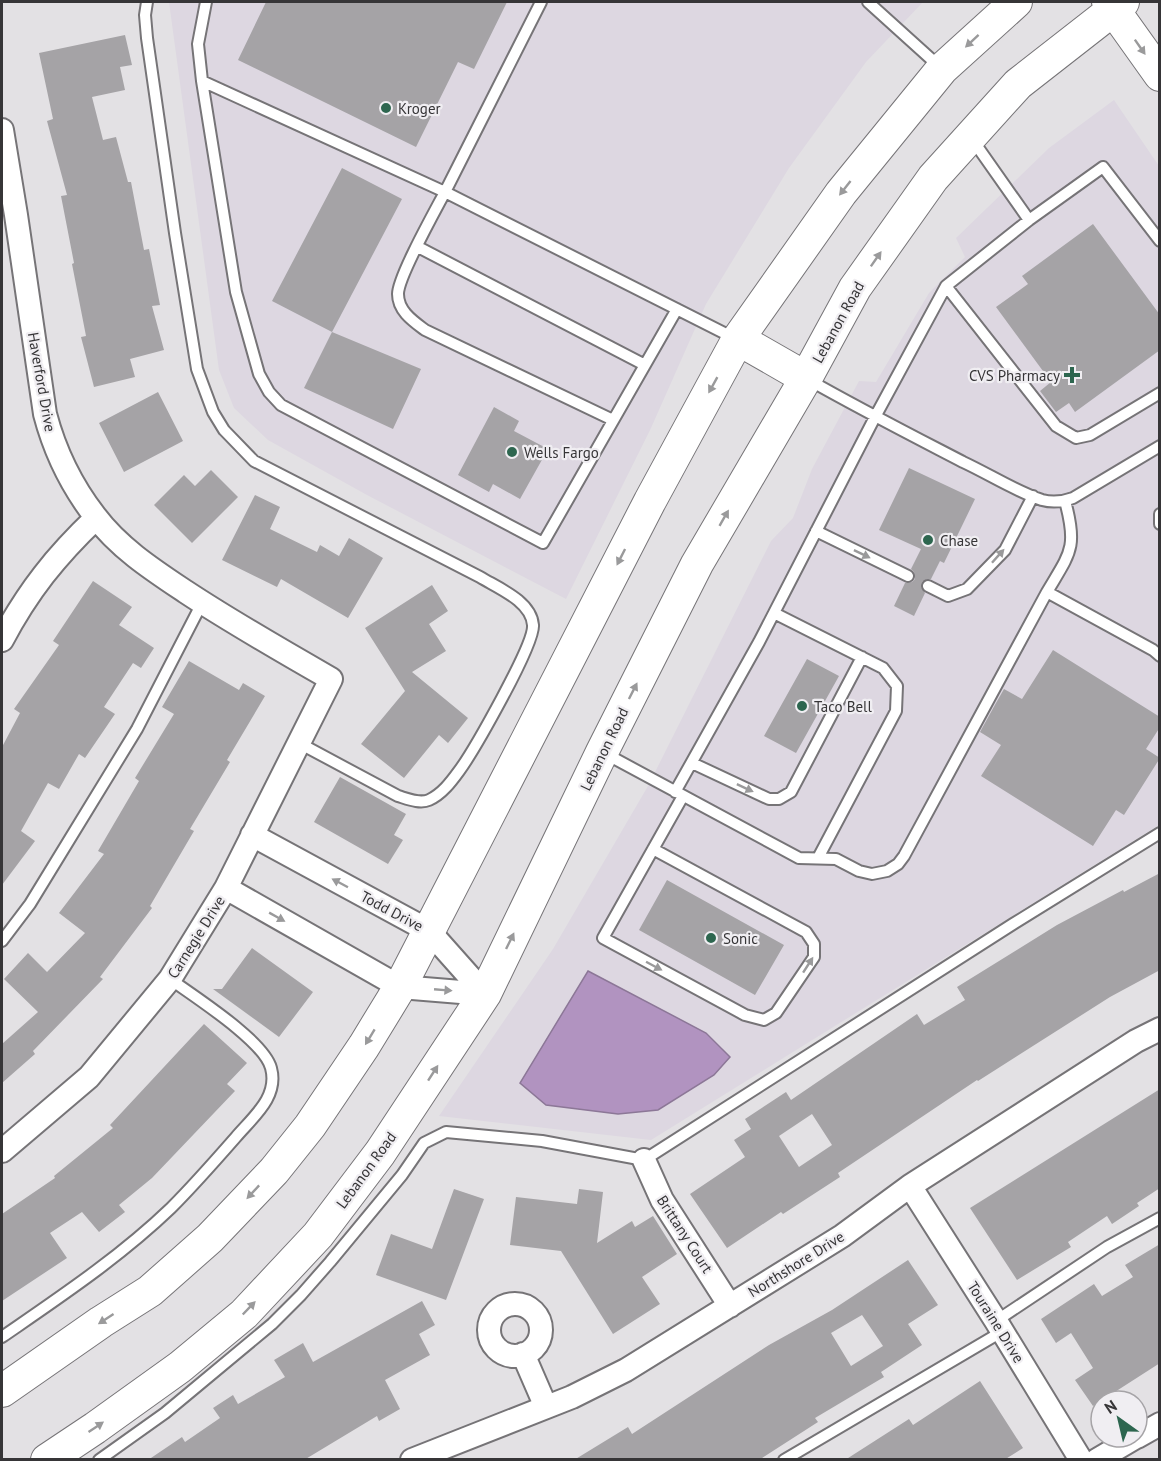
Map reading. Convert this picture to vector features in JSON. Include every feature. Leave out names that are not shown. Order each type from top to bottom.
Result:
[{"type":"main road","points":[[2,1391],[150,1291],[210,1238],[273,1171],[310,1126],[364,1046],[400,987],[650,501],[738,339],[841,193],[942,69],[1016,2]]},
{"type":"main road","points":[[1115,4],[1160,75]]},
{"type":"main road","name":"Lebanon Road","points":[[47,1460],[180,1367],[244,1314],[318,1235],[380,1153],[485,994],[602,752],[697,564],[806,378],[855,288],[933,178],[970,136],[1018,84],[1115,4]]},
{"type":"main road","points":[[738,339],[806,378]]},
{"type":"street","name":"Haverford Drive","points":[[2,130],[9,216],[48,424],[64,468],[96,518],[138,560],[239,627],[331,679]]},
{"type":"street","points":[[2,640],[21,604],[40,577],[96,518]]},
{"type":"street","name":"Carnegie Drive","points":[[2,1151],[89,1077],[170,979],[226,888],[331,679]]},
{"type":"street","name":"Todd Drive","points":[[252,835],[429,931],[485,994]]},
{"type":"street","points":[[226,888],[400,987],[485,994]]},
{"type":"street","name":"Northshore Drive","points":[[412,1460],[572,1397],[627,1370],[842,1236],[910,1186],[1136,1041],[1160,1029]]},
{"type":"street","name":"Brittany Court","points":[[644,1160],[662,1200],[730,1306]]},
{"type":"street","name":"Touraine Drive","points":[[910,1186],[1000,1326],[1081,1460]]},
{"type":"street","points":[[523,1354],[546,1407]]},
{"type":"street","points":[[1096,1460],[1116,1449]]},
{"type":"lane","points":[[147,2],[145,15],[147,38],[197,369],[213,412],[224,430],[254,461],[480,577],[515,598],[526,609],[534,623],[533,635],[522,662],[460,770],[441,793],[427,801],[413,801],[398,796],[299,743]]},
{"type":"lane","points":[[206,2],[198,44],[236,292],[259,374],[268,392],[281,405],[543,543],[677,309]]},
{"type":"lane","points":[[541,2],[402,278],[398,294],[402,309],[425,330],[613,420]]},
{"type":"lane","points":[[868,2],[942,69]]},
{"type":"lane","points":[[202,81],[445,192],[738,339]]},
{"type":"lane","points":[[970,136],[1029,220]]},
{"type":"lane","points":[[653,849],[806,932],[814,944],[814,957],[776,1013],[764,1020],[744,1015],[603,938],[653,849],[692,763],[774,613],[875,417],[946,286],[1029,220],[1103,168],[1160,241]]},
{"type":"lane","points":[[418,247],[645,365]]},
{"type":"lane","points":[[946,286],[1056,426],[1076,438],[1090,435],[1160,393]]},
{"type":"lane","points":[[806,378],[875,417],[1033,496],[1051,502],[1073,498],[1160,446]]},
{"type":"lane","points":[[928,586],[948,596],[967,589],[1005,550],[1033,496]]},
{"type":"lane","points":[[602,752],[799,858],[836,859],[859,871],[872,874],[887,871],[898,864],[1047,592],[1067,560],[1071,530],[1065,501]]},
{"type":"lane","points":[[1160,514],[1160,524]]},
{"type":"lane","points":[[816,531],[908,576]]},
{"type":"lane","points":[[1047,592],[1160,656]]},
{"type":"lane","points":[[2,941],[30,904],[137,729],[202,603]]},
{"type":"lane","points":[[774,613],[883,668],[897,686],[896,711],[818,858]]},
{"type":"lane","points":[[692,763],[769,799],[779,800],[791,792],[862,657]]},
{"type":"lane","points":[[99,1460],[165,1413],[272,1324],[330,1262],[402,1175],[424,1143],[446,1132],[542,1141],[644,1160],[1013,924],[1160,833]]},
{"type":"lane","points":[[2,1337],[108,1262],[171,1208],[214,1163],[271,1094],[273,1078],[265,1053],[170,979]]},
{"type":"lane","points":[[784,1460],[1000,1326],[1107,1247],[1160,1218]]},
{"type":"shaded area","points":[[169,2],[923,2],[866,62],[789,168],[706,304],[651,428],[566,599],[367,495],[268,440],[234,408],[219,370]]},
{"type":"shaded area","points":[[1114,100],[1159,166],[1159,825],[651,1140],[439,1116],[553,949],[648,786],[771,541],[793,518],[812,469],[859,381],[876,382],[929,293],[965,257],[956,238],[1049,148]]},
{"type":"shaded area","points":[[588,971],[706,1033],[730,1057],[714,1075],[658,1110],[618,1114],[546,1105],[520,1083]]},
{"type":"building","name":"Kroger","points":[[266,2],[507,2],[474,69],[458,62],[416,147],[238,60]]},
{"type":"building","points":[[125,35],[132,65],[120,67],[125,90],[92,97],[103,140],[116,137],[128,182],[131,182],[144,250],[149,249],[160,305],[152,306],[164,350],[130,359],[135,377],[94,387],[81,337],[86,336],[61,196],[67,195],[47,121],[53,119],[39,53]]},
{"type":"building","points":[[342,168],[402,199],[332,332],[272,301]]},
{"type":"building","name":"CVS Pharmacy","points":[[1093,224],[1160,315],[1160,350],[1075,412],[1069,403],[1056,412],[1040,391],[1051,382],[996,307],[1028,284],[1022,276]]},
{"type":"building","points":[[332,332],[421,369],[393,429],[304,388]]},
{"type":"building","points":[[158,392],[183,441],[124,472],[99,423]]},
{"type":"building","points":[[494,407],[519,421],[514,431],[548,449],[520,499],[493,484],[489,492],[458,475]]},
{"type":"building","name":"Chase","points":[[909,468],[975,499],[944,563],[940,561],[931,579],[922,582],[921,587],[925,593],[914,616],[894,606],[905,583],[915,579],[911,569],[921,549],[879,530]]},
{"type":"building","points":[[211,470],[238,497],[192,543],[154,505],[184,475],[195,486]]},
{"type":"building","points":[[255,495],[280,507],[270,529],[317,552],[320,545],[339,556],[349,538],[383,558],[348,618],[281,579],[277,587],[222,560]]},
{"type":"building","points":[[93,581],[132,607],[119,625],[154,648],[141,668],[133,663],[104,707],[115,714],[85,758],[79,754],[59,789],[48,783],[21,831],[35,841],[2,885],[2,747],[20,713],[14,709],[59,645],[53,641]]},
{"type":"building","points":[[432,585],[448,611],[429,624],[446,651],[412,672],[468,718],[448,743],[439,735],[404,778],[361,744],[405,691],[365,628]]},
{"type":"building","points":[[1053,650],[1160,717],[1160,727],[1146,749],[1160,758],[1124,815],[1116,810],[1093,846],[981,776],[1001,745],[980,732],[1004,689],[1022,699]]},
{"type":"building","name":"Taco Bell","points":[[807,659],[839,676],[796,753],[764,736]]},
{"type":"building","points":[[189,661],[239,690],[243,683],[265,696],[227,760],[230,762],[190,829],[194,831],[150,906],[152,908],[100,977],[103,979],[33,1051],[35,1054],[2,1083],[2,1044],[38,1012],[4,979],[28,953],[47,972],[85,933],[59,913],[104,854],[98,851],[139,781],[135,778],[174,714],[162,707]]},
{"type":"building","points":[[340,777],[406,814],[394,835],[403,840],[388,864],[314,822]]},
{"type":"building","points":[[1160,873],[1160,970],[1110,997],[977,1080],[838,1173],[840,1177],[727,1248],[690,1194],[745,1157],[734,1140],[751,1129],[745,1119],[786,1092],[791,1100],[917,1014],[924,1025],[965,1000],[957,987],[1057,925],[1123,890],[1124,892]],"holes":[[[812,1114],[832,1145],[799,1167],[779,1136]]]},
{"type":"building","name":"Sonic","points":[[667,880],[784,945],[755,995],[639,930]]},
{"type":"building","points":[[252,948],[313,992],[279,1037],[213,989],[222,989]]},
{"type":"building","points":[[204,1024],[247,1063],[227,1084],[235,1091],[152,1178],[119,1205],[125,1212],[99,1232],[82,1212],[50,1233],[67,1258],[2,1301],[2,1214],[55,1178],[54,1176],[113,1128],[110,1125]]},
{"type":"building","points":[[1160,1089],[1160,1188],[1112,1224],[1107,1216],[1068,1242],[1071,1247],[1017,1280],[970,1208]]},
{"type":"building","points":[[454,1189],[484,1199],[446,1300],[376,1275],[391,1234],[432,1249]]},
{"type":"building","points":[[579,1189],[603,1192],[597,1243],[632,1221],[635,1227],[653,1216],[677,1254],[642,1277],[660,1304],[613,1334],[561,1251],[510,1245],[516,1197],[577,1204]]},
{"type":"building","points":[[1160,1244],[1160,1363],[1119,1389],[1089,1389],[1089,1400],[1075,1380],[1093,1368],[1071,1333],[1056,1343],[1041,1319],[1094,1284],[1102,1296],[1133,1277],[1125,1265]]},
{"type":"building","points":[[908,1260],[938,1305],[908,1324],[922,1345],[881,1372],[884,1377],[815,1418],[818,1422],[759,1460],[574,1460],[628,1427],[632,1434],[769,1345],[832,1310]],"holes":[[[862,1315],[883,1346],[851,1366],[831,1333]]]},
{"type":"building","points":[[422,1301],[435,1325],[419,1334],[430,1355],[385,1380],[400,1409],[379,1421],[377,1416],[304,1460],[148,1460],[182,1437],[185,1442],[220,1418],[213,1408],[233,1395],[238,1404],[285,1377],[274,1360],[303,1343],[313,1362]]},
{"type":"building","points":[[980,1381],[1023,1448],[1004,1460],[845,1460],[909,1419],[913,1425]]},
{"type":"place","name":"Kroger","points":[[386,108]]},
{"type":"place","name":"CVS Pharmacy","points":[[1072,375]]},
{"type":"place","name":"Wells Fargo","points":[[512,452]]},
{"type":"place","name":"Chase","points":[[928,540]]},
{"type":"place","name":"Taco Bell","points":[[802,706]]},
{"type":"place","name":"Sonic","points":[[711,938]]}]
